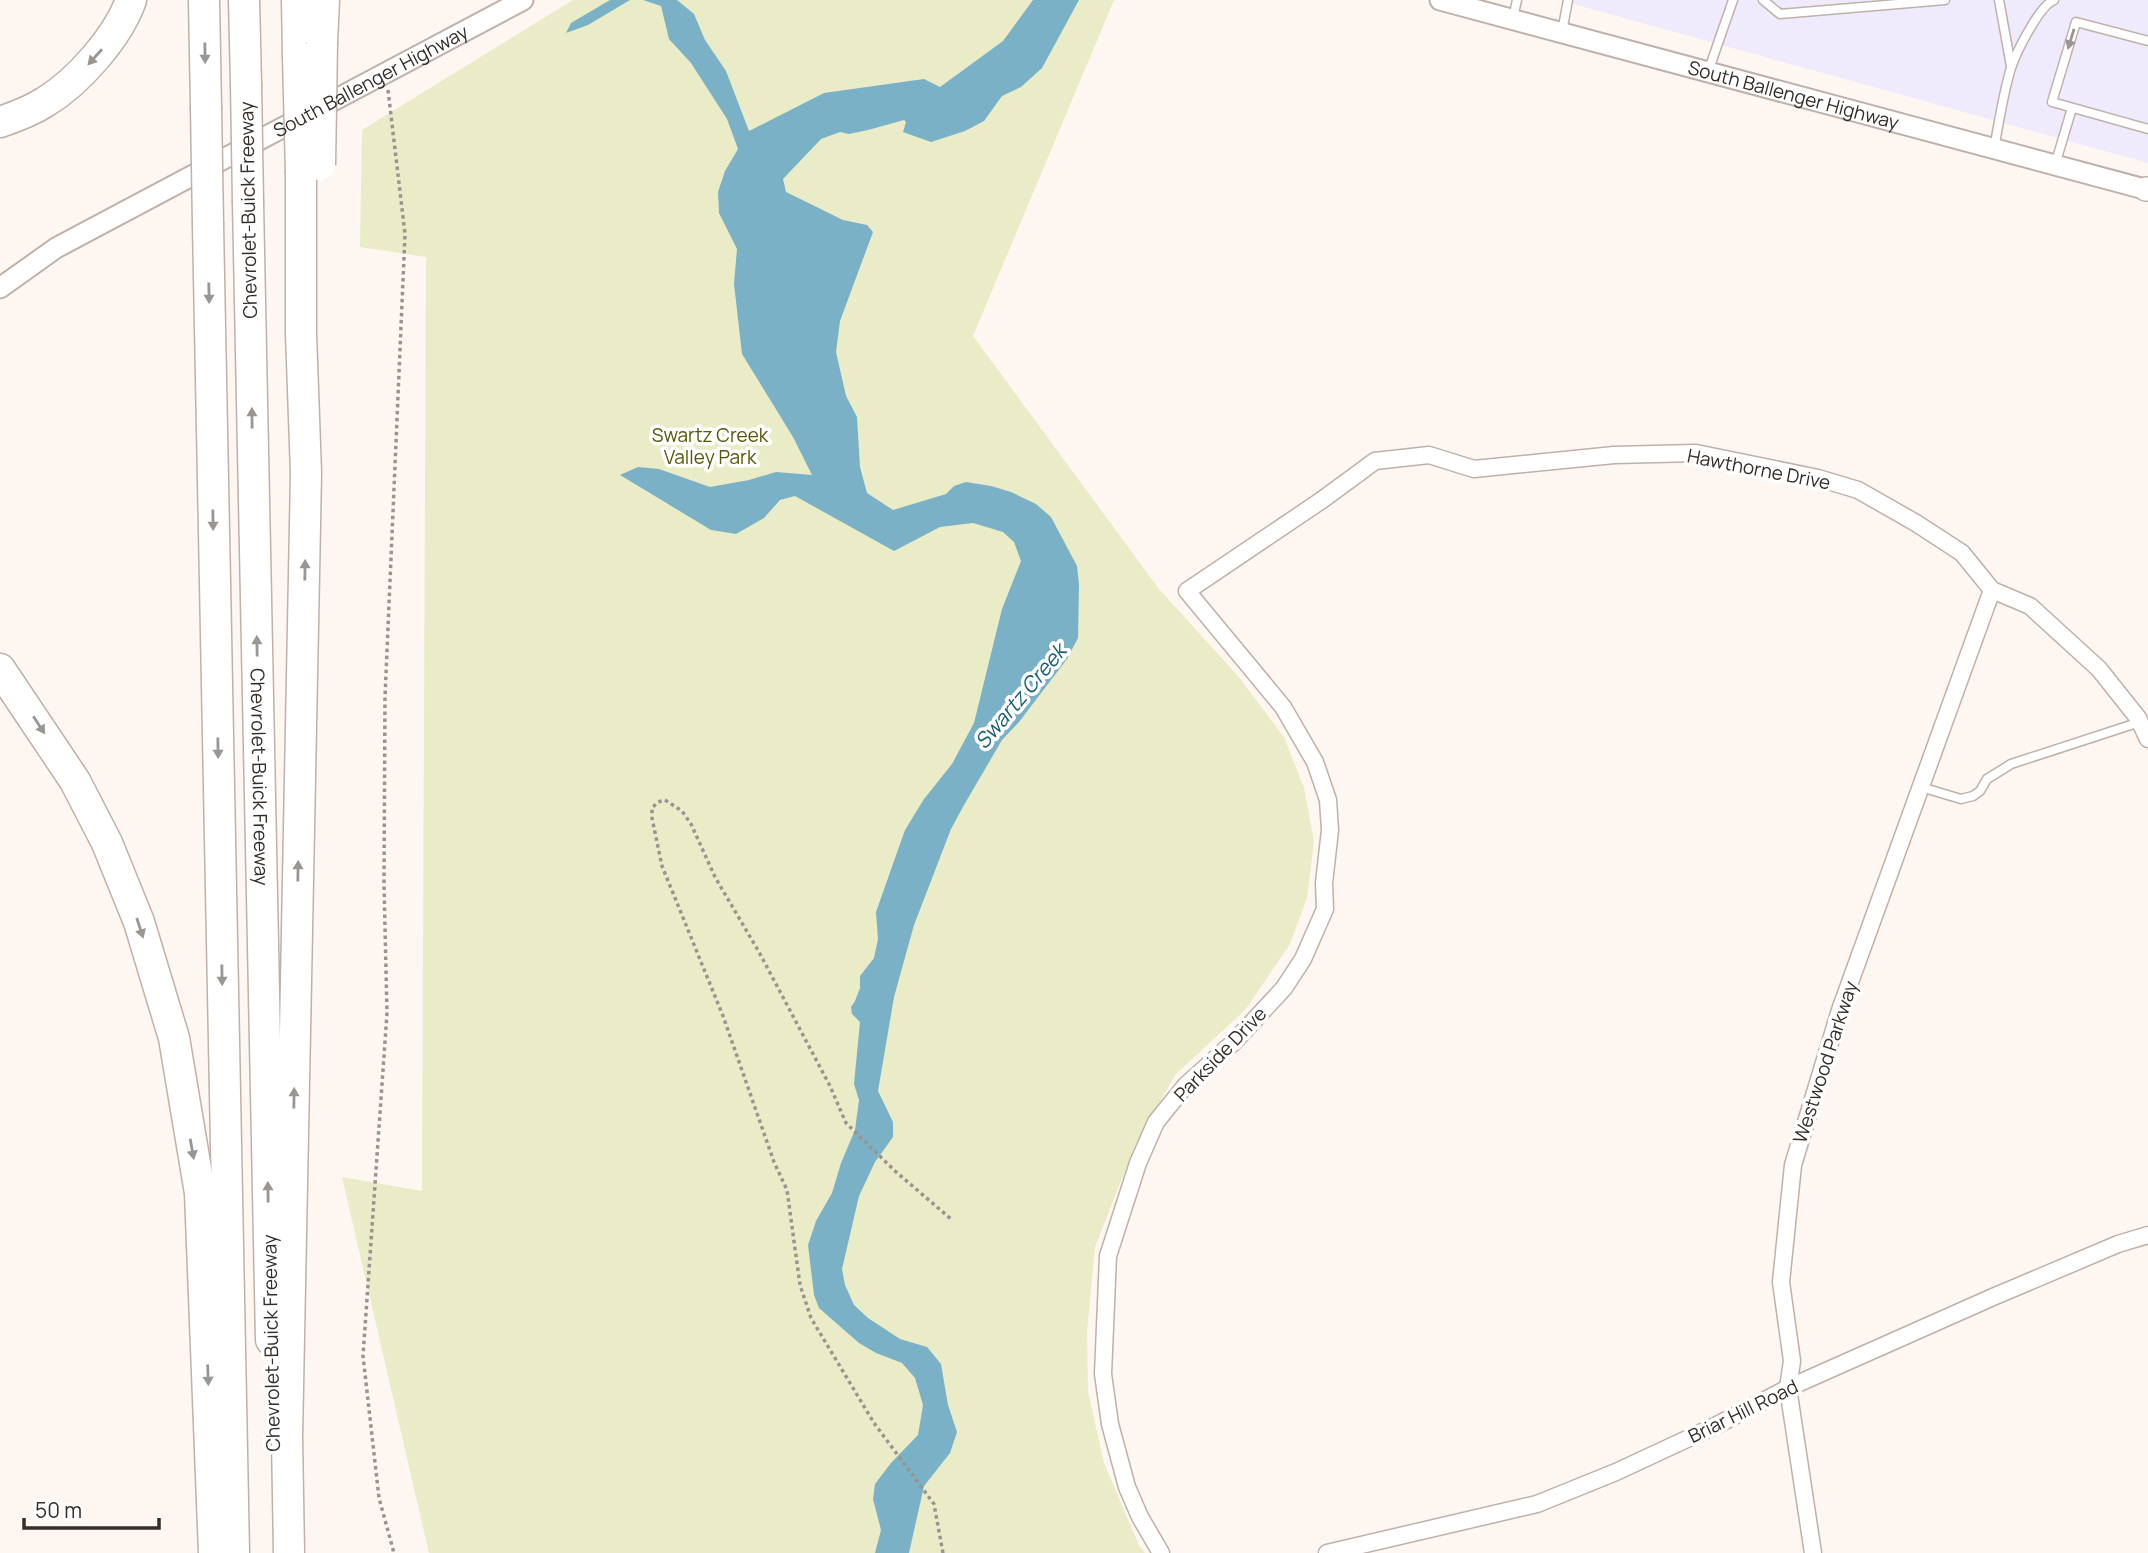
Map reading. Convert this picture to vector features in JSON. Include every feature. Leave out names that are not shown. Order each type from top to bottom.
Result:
[{"type":"highway","points":[[0,122],[45,102],[81,72],[107,44],[131,0]]},
{"type":"highway","name":"Chevrolet-Buick Freeway","points":[[204,0],[234,1553]]},
{"type":"highway","name":"Chevrolet-Buick Freeway","points":[[244,0],[276,1553]]},
{"type":"highway","points":[[289,1553],[287,1438],[306,473],[315,355],[310,49],[297,0]]},
{"type":"highway","points":[[310,49],[324,0]]},
{"type":"highway","points":[[0,669],[75,781],[107,843],[139,922],[174,1038],[200,1193],[214,1553]]},
{"type":"street","name":"South Ballenger Highway","points":[[0,288],[55,248],[523,0]]},
{"type":"street","name":"South Ballenger Highway","points":[[1440,0],[2147,189]]},
{"type":"street","name":"Hawthorne Drive","points":[[1187,591],[1375,461],[1429,455],[1474,469],[1614,455],[1696,453],[1818,478],[1858,491],[1962,553],[1992,590],[2030,606],[2099,669],[2140,722],[2148,739]]},
{"type":"street","name":"Westwood Parkway","points":[[1813,1553],[1788,1388],[1793,1361],[1781,1282],[1793,1165],[1840,1010],[1992,590]]},
{"type":"street","name":"Parkside Drive","points":[[1161,1553],[1140,1517],[1128,1487],[1110,1424],[1103,1374],[1108,1256],[1138,1163],[1157,1122],[1186,1086],[1234,1042],[1284,988],[1303,959],[1325,909],[1324,883],[1330,831],[1328,800],[1315,762],[1283,708],[1187,591]]},
{"type":"street","name":"Briar Hill Road","points":[[1327,1553],[1536,1504],[1654,1454],[1788,1388],[2018,1286],[2119,1244],[2148,1235]]},
{"type":"lane","points":[[1513,19],[1517,0]]},
{"type":"lane","points":[[1562,33],[1568,0]]},
{"type":"lane","points":[[1708,72],[1733,0]]},
{"type":"lane","points":[[1763,0],[1780,14],[1945,0]]},
{"type":"lane","points":[[1999,0],[2011,67]]},
{"type":"lane","points":[[1994,149],[2011,67],[2034,23],[2050,1]]},
{"type":"lane","points":[[2148,41],[2076,22],[2052,102],[2148,129]]},
{"type":"lane","points":[[2055,165],[2072,108]]},
{"type":"lane","points":[[1921,787],[1961,799],[1973,796],[1980,791],[1987,779],[2011,764],[2140,722]]},
{"type":"path","points":[[386,72],[405,234],[385,697],[384,884],[387,1013],[363,1356],[379,1498],[394,1553]]},
{"type":"path","points":[[943,1553],[934,1504],[874,1423],[811,1318],[800,1285],[786,1190],[723,1016],[662,866],[652,818],[652,808],[658,802],[665,800],[682,811],[691,824],[715,877],[759,952],[830,1086],[846,1123],[895,1171],[951,1219]]},
{"type":"shaded area","points":[[1559,0],[2148,0],[2148,163]]},
{"type":"green space","name":"Swartz Creek Valley Park","points":[[573,0],[1114,0],[973,336],[1159,589],[1238,676],[1284,737],[1304,788],[1314,841],[1307,898],[1290,944],[1246,1009],[1176,1074],[1135,1145],[1095,1247],[1087,1332],[1088,1392],[1104,1463],[1139,1545],[1145,1553],[429,1553],[342,1177],[422,1191],[426,257],[360,247],[362,130]]},
{"type":"water","points":[[610,0],[630,0],[588,25],[566,33],[571,23]]},
{"type":"water","name":"Swartz Creek","points":[[643,0],[677,0],[694,14],[705,40],[726,71],[749,131],[824,93],[924,79],[940,87],[1003,41],[1033,0],[1079,0],[1042,68],[1021,87],[1002,96],[984,121],[965,131],[931,142],[903,132],[906,122],[904,120],[849,134],[840,132],[821,139],[783,179],[786,192],[843,220],[867,225],[873,232],[840,321],[836,352],[846,396],[857,417],[860,467],[867,493],[893,510],[946,494],[954,486],[966,482],[1011,492],[1036,504],[1051,517],[1077,566],[1079,584],[1078,638],[1067,659],[1002,740],[964,805],[951,829],[914,925],[894,997],[878,1091],[893,1122],[893,1137],[875,1162],[859,1196],[842,1269],[845,1285],[854,1305],[868,1318],[900,1339],[927,1347],[941,1364],[948,1405],[957,1432],[950,1453],[924,1486],[909,1553],[875,1553],[881,1530],[873,1499],[875,1484],[918,1435],[923,1405],[915,1378],[902,1363],[859,1343],[819,1308],[814,1295],[808,1245],[816,1221],[832,1193],[855,1130],[859,1100],[854,1084],[860,1022],[852,1014],[851,1007],[860,988],[860,976],[874,958],[878,939],[876,912],[905,830],[924,799],[952,764],[974,723],[1002,609],[1021,561],[1014,542],[1003,532],[973,523],[940,527],[894,551],[795,496],[780,500],[764,518],[736,534],[711,530],[620,475],[638,467],[659,469],[710,487],[776,472],[812,475],[793,437],[742,354],[734,284],[737,249],[719,213],[718,192],[725,171],[738,149],[727,119],[691,63],[669,39],[661,6]]}]
